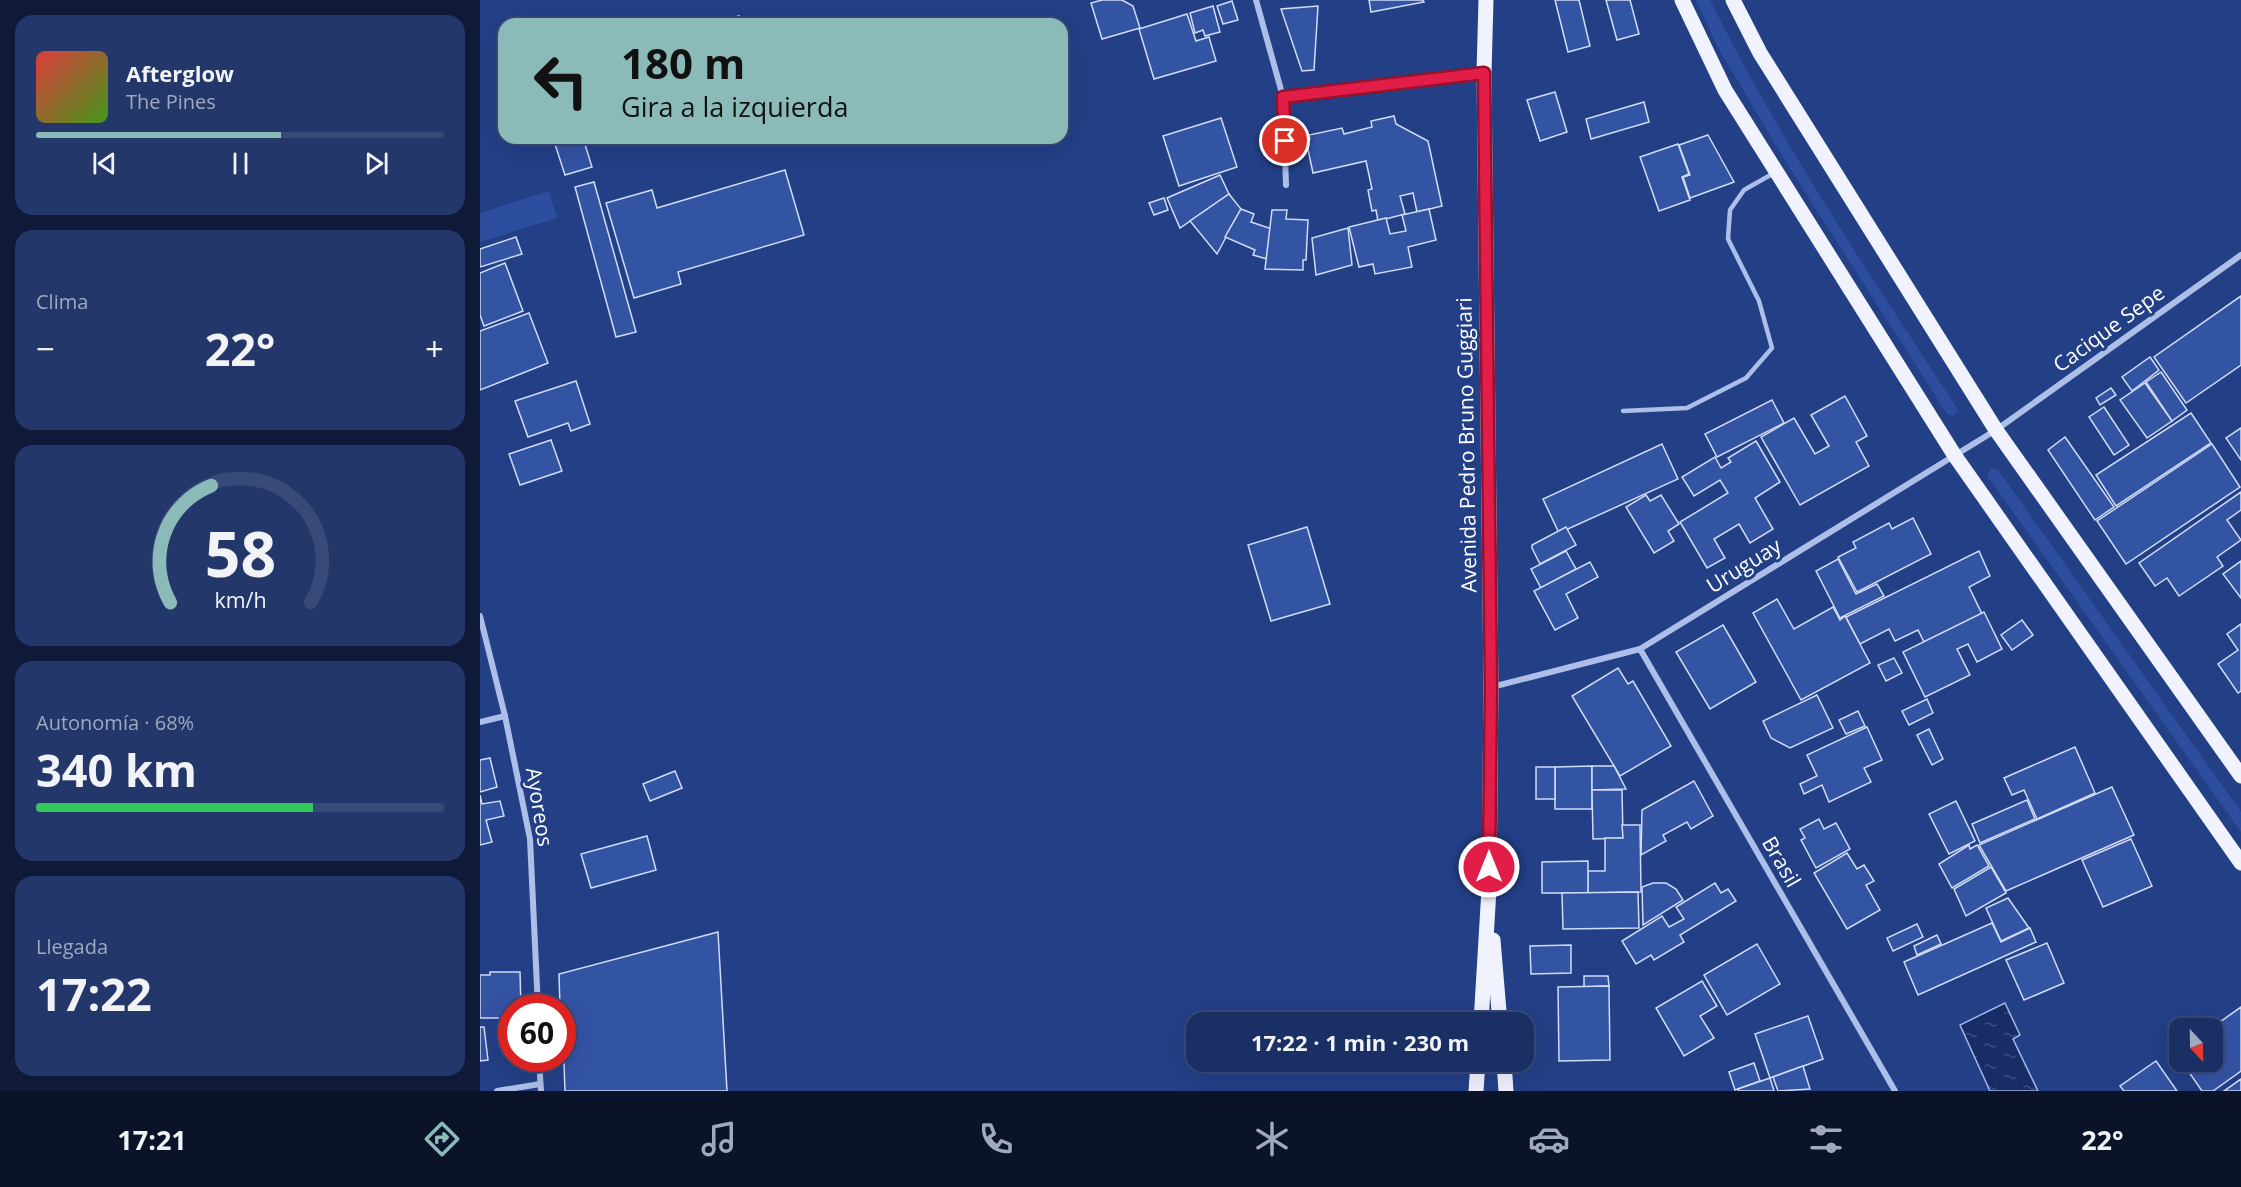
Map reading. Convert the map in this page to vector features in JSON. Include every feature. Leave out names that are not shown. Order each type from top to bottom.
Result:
[{"type":"main road","name":"Avenida Pedro Bruno Guggiari","points":[[1482,1012],[1489,889],[1491,687],[1484,73],[1486,0]]},
{"type":"main road","points":[[1682,0],[1725,90],[1955,456],[2241,863]]},
{"type":"main road","points":[[1733,0],[1760,53],[1996,430],[2241,776]]},
{"type":"main road","name":"Avenida Pedro Bruno Guggiari","points":[[1489,889],[1499,1012]]},
{"type":"main road","points":[[1476,1091],[1477,1072]]},
{"type":"main road","points":[[1505,1072],[1506,1091]]},
{"type":"street","points":[[1256,0],[1283,97],[1286,185]]},
{"type":"street","points":[[1283,97],[1484,73]]},
{"type":"street","name":"Cacique Sepe","points":[[1996,430],[2241,255]]},
{"type":"street","name":"Uruguay","points":[[1491,687],[1640,649],[1996,430]]},
{"type":"street","name":"Ayoreos","points":[[480,616],[505,716],[530,839],[537,994]]},
{"type":"street","name":"Brasil","points":[[1640,649],[1895,1091]]},
{"type":"street","points":[[480,722],[505,716]]},
{"type":"street","points":[[497,1091],[541,1088],[540,1072]]},
{"type":"street","points":[[1887,1080],[1887,1091]]},
{"type":"lane","points":[[1623,411],[1687,408],[1746,378],[1772,348],[1759,301],[1728,239],[1730,210],[1744,190],[1776,172]]},
{"type":"shaded area","points":[[1696,0],[1710,0],[1796,157],[1957,408],[1958,411],[1953,416],[1947,414],[1789,167],[1717,46]]},
{"type":"shaded area","points":[[549,191],[557,218],[480,242],[480,213]]},
{"type":"shaded area","points":[[1992,468],[1998,470],[2241,812],[2241,832],[1988,477]]},
{"type":"water","points":[[2005,1003],[2020,1035],[2013,1039],[2038,1091],[1990,1091],[1960,1025]]},
{"type":"building","points":[[1102,0],[1122,0],[1133,6],[1140,28],[1102,39],[1091,3]]},
{"type":"building","points":[[1369,0],[1423,0],[1424,2],[1371,12]]},
{"type":"building","points":[[1555,0],[1579,0],[1590,46],[1568,52]]},
{"type":"building","points":[[1606,0],[1630,0],[1639,34],[1617,40]]},
{"type":"building","points":[[1232,1],[1238,20],[1223,24],[1217,6]]},
{"type":"building","points":[[1213,6],[1220,32],[1205,36],[1203,30],[1195,33],[1190,13]]},
{"type":"building","points":[[1318,6],[1314,70],[1302,71],[1281,9]]},
{"type":"building","points":[[1187,14],[1196,41],[1209,37],[1216,61],[1154,79],[1139,29]]},
{"type":"building","points":[[1555,92],[1567,132],[1540,141],[1527,100]]},
{"type":"building","points":[[1644,102],[1649,122],[1591,139],[1586,119]]},
{"type":"building","points":[[1394,116],[1396,124],[1428,141],[1442,206],[1417,212],[1413,193],[1400,196],[1405,214],[1378,221],[1376,210],[1372,211],[1368,190],[1372,189],[1366,161],[1313,173],[1306,140],[1310,139],[1309,135],[1342,128],[1344,134],[1372,127],[1371,121]]},
{"type":"building","points":[[1221,118],[1237,167],[1179,186],[1163,136]]},
{"type":"building","points":[[1708,135],[1734,182],[1690,198],[1683,177],[1690,175],[1679,145]]},
{"type":"building","points":[[555,144],[585,144],[592,167],[565,175]]},
{"type":"building","points":[[1678,144],[1689,174],[1682,177],[1690,200],[1659,211],[1640,157]]},
{"type":"building","points":[[785,170],[804,235],[678,272],[681,284],[634,298],[606,203],[652,190],[657,208]]},
{"type":"building","points":[[1220,175],[1229,194],[1180,228],[1167,198]]},
{"type":"building","points":[[594,182],[636,332],[616,337],[575,187]]},
{"type":"building","points":[[1229,194],[1241,209],[1217,254],[1190,221]]},
{"type":"building","points":[[1164,198],[1168,210],[1154,215],[1149,203]]},
{"type":"building","points":[[1241,209],[1254,214],[1251,222],[1272,229],[1267,259],[1253,255],[1255,250],[1225,237]]},
{"type":"building","points":[[1429,209],[1436,240],[1408,247],[1412,267],[1375,274],[1373,264],[1359,267],[1349,227],[1386,218],[1390,234],[1406,231],[1402,215]]},
{"type":"building","points":[[1272,210],[1287,210],[1286,219],[1308,220],[1306,260],[1303,260],[1303,270],[1265,269]]},
{"type":"building","points":[[1348,228],[1352,265],[1316,275],[1312,238]]},
{"type":"building","points":[[516,237],[522,254],[480,267],[480,249]]},
{"type":"building","points":[[505,263],[523,311],[484,326],[480,315],[480,273]]},
{"type":"building","points":[[2241,296],[2241,365],[2186,403],[2154,357]]},
{"type":"building","points":[[529,313],[548,363],[480,390],[480,331]]},
{"type":"building","points":[[2150,357],[2159,370],[2132,391],[2122,377]]},
{"type":"building","points":[[2161,372],[2187,410],[2172,421],[2146,382]]},
{"type":"building","points":[[576,381],[590,424],[571,431],[568,423],[528,437],[515,401]]},
{"type":"building","points":[[2145,383],[2172,421],[2147,438],[2120,400]]},
{"type":"building","points":[[2111,388],[2116,395],[2100,405],[2096,398]]},
{"type":"building","points":[[1845,396],[1867,436],[1856,442],[1869,466],[1800,505],[1761,437],[1794,418],[1815,454],[1829,446],[1811,415]]},
{"type":"building","points":[[1772,400],[1784,423],[1717,457],[1705,434]]},
{"type":"building","points":[[2104,407],[2129,445],[2114,455],[2089,417]]},
{"type":"building","points":[[2191,413],[2211,443],[2116,506],[2096,475]]},
{"type":"building","points":[[2241,428],[2241,460],[2226,438]]},
{"type":"building","points":[[2065,437],[2114,507],[2095,520],[2048,450]]},
{"type":"building","points":[[551,440],[562,471],[520,485],[509,454]]},
{"type":"building","points":[[1756,441],[1780,482],[1755,498],[1773,529],[1750,543],[1739,524],[1714,539],[1725,558],[1707,568],[1680,522],[1728,493],[1720,480],[1694,496],[1682,477],[1715,457],[1721,468],[1731,462],[1728,458]]},
{"type":"building","points":[[1662,444],[1678,479],[1559,533],[1543,499]]},
{"type":"building","points":[[2212,444],[2240,487],[2126,564],[2097,521]]},
{"type":"building","points":[[2241,492],[2241,510],[2227,520],[2241,540],[2217,557],[2223,566],[2179,596],[2167,578],[2155,586],[2139,563]]},
{"type":"building","points":[[1646,495],[1650,501],[1661,495],[1679,524],[1668,531],[1674,541],[1654,553],[1626,507]]},
{"type":"building","points":[[1913,518],[1931,554],[1857,592],[1838,557],[1856,548],[1853,542],[1889,523],[1892,529]]},
{"type":"building","points":[[1307,527],[1330,604],[1271,621],[1248,545]]},
{"type":"building","points":[[1566,527],[1576,545],[1540,564],[1532,545]]},
{"type":"building","points":[[1566,551],[1576,569],[1541,588],[1531,569]]},
{"type":"building","points":[[1979,551],[1990,576],[1969,587],[1982,614],[1924,642],[1918,630],[1895,641],[1889,629],[1860,644],[1846,617]]},
{"type":"building","points":[[1838,559],[1856,594],[1877,584],[1884,596],[1840,618],[1816,571]]},
{"type":"building","points":[[2241,561],[2241,598],[2223,574]]},
{"type":"building","points":[[1590,562],[1598,577],[1566,594],[1578,618],[1555,630],[1534,591]]},
{"type":"building","points":[[1777,599],[1794,629],[1833,607],[1840,620],[1845,616],[1870,663],[1801,700],[1753,613]]},
{"type":"building","points":[[1984,612],[2002,649],[1977,662],[1968,644],[1957,649],[1970,675],[1925,697],[1903,652]]},
{"type":"building","points":[[2022,620],[2033,635],[2012,650],[2001,635]]},
{"type":"building","points":[[2241,624],[2241,691],[2238,693],[2218,664],[2238,650],[2227,634]]},
{"type":"building","points":[[1723,625],[1756,682],[1710,709],[1676,652]]},
{"type":"building","points":[[1894,658],[1902,673],[1886,681],[1878,665]]},
{"type":"building","points":[[1618,668],[1628,684],[1633,681],[1671,746],[1620,776],[1572,696]]},
{"type":"building","points":[[1817,695],[1833,728],[1790,748],[1771,738],[1763,721]]},
{"type":"building","points":[[1927,699],[1933,713],[1909,725],[1902,711]]},
{"type":"building","points":[[1858,711],[1865,726],[1846,734],[1839,720]]},
{"type":"building","points":[[1867,727],[1882,760],[1864,768],[1871,782],[1829,802],[1822,785],[1804,794],[1800,784],[1817,776],[1807,755]]},
{"type":"building","points":[[1929,729],[1943,759],[1932,765],[1917,735]]},
{"type":"building","points":[[2075,747],[2095,793],[2037,819],[2024,790],[2012,795],[2004,778]]},
{"type":"building","points":[[490,758],[497,787],[480,792],[480,760]]},
{"type":"building","points":[[1592,766],[1592,809],[1555,809],[1555,767]]},
{"type":"building","points":[[1592,766],[1614,766],[1626,789],[1592,790]]},
{"type":"building","points":[[1536,767],[1555,767],[1555,799],[1536,799]]},
{"type":"building","points":[[675,771],[682,788],[650,801],[643,784]]},
{"type":"building","points":[[1694,781],[1713,816],[1691,829],[1687,822],[1663,835],[1666,841],[1641,855],[1642,810]]},
{"type":"building","points":[[2112,787],[2134,835],[2006,891],[1979,845]]},
{"type":"building","points":[[1592,790],[1622,790],[1623,838],[1593,839]]},
{"type":"building","points":[[480,795],[482,804],[500,801],[504,816],[486,820],[492,842],[480,845]]},
{"type":"building","points":[[2027,800],[2035,819],[1980,843],[1972,824]]},
{"type":"building","points":[[1956,801],[1975,841],[1949,854],[1929,814]]},
{"type":"building","points":[[1819,819],[1824,829],[1836,823],[1850,849],[1816,868],[1801,840],[1805,838],[1800,829]]},
{"type":"building","points":[[1622,825],[1640,825],[1641,892],[1588,893],[1588,871],[1605,871],[1605,838],[1623,838]]},
{"type":"building","points":[[647,836],[656,870],[591,888],[581,854]]},
{"type":"building","points":[[2131,839],[2152,886],[2103,907],[2082,860]]},
{"type":"building","points":[[1969,845],[1970,849],[1977,845],[1989,866],[1952,888],[1939,864]]},
{"type":"building","points":[[1847,853],[1857,869],[1864,865],[1874,881],[1866,885],[1880,910],[1847,929],[1814,873]]},
{"type":"building","points":[[1588,861],[1588,893],[1542,893],[1542,862]]},
{"type":"building","points":[[1991,867],[2006,893],[1966,916],[1954,889]]},
{"type":"building","points":[[1653,883],[1666,883],[1676,889],[1683,900],[1643,925],[1642,887]]},
{"type":"building","points":[[1715,883],[1721,893],[1728,889],[1736,901],[1680,935],[1684,942],[1654,960],[1651,955],[1636,964],[1622,941],[1662,916],[1669,927],[1684,919],[1676,907]]},
{"type":"building","points":[[1638,892],[1639,928],[1563,929],[1562,893]]},
{"type":"building","points":[[2008,898],[2029,928],[2001,941],[1986,908]]},
{"type":"building","points":[[1992,923],[2001,942],[2030,928],[2036,942],[1918,995],[1904,962]]},
{"type":"building","points":[[1917,924],[1923,937],[1893,951],[1887,938]]},
{"type":"building","points":[[718,932],[727,1091],[565,1091],[564,1072],[576,1072],[576,994],[560,994],[559,974]]},
{"type":"building","points":[[1937,935],[1941,944],[1917,955],[1914,946]]},
{"type":"building","points":[[2047,943],[2064,983],[2024,1000],[2006,960]]},
{"type":"building","points":[[1757,944],[1780,984],[1727,1015],[1704,975]]},
{"type":"building","points":[[1571,945],[1571,973],[1531,974],[1530,946]]},
{"type":"building","points":[[490,972],[520,972],[521,994],[498,994],[498,1018],[480,1018],[480,975],[490,975]]},
{"type":"building","points":[[1584,976],[1608,976],[1609,986],[1584,987]]},
{"type":"building","points":[[1702,981],[1717,1006],[1700,1016],[1714,1038],[1684,1056],[1656,1008]]},
{"type":"building","points":[[1609,986],[1610,1060],[1559,1061],[1558,987]]},
{"type":"building","points":[[2241,1007],[2241,1071],[2213,1091],[2202,1091],[2189,1072],[2223,1072],[2223,1020]]},
{"type":"building","points":[[1808,1016],[1823,1059],[1770,1078],[1755,1034]]},
{"type":"building","points":[[480,1027],[484,1027],[488,1060],[480,1061]]},
{"type":"building","points":[[2156,1061],[2177,1091],[2124,1091],[2120,1086]]},
{"type":"building","points":[[1754,1063],[1760,1081],[1735,1090],[1729,1072]]},
{"type":"building","points":[[1803,1066],[1810,1089],[1778,1091],[1773,1077]]},
{"type":"building","points":[[1770,1078],[1774,1091],[1739,1091],[1738,1089]]},
{"type":"building","points":[[2241,1079],[2241,1091],[2224,1091]]},
{"type":"route","points":[[1285,141],[1283,97],[1484,73],[1491,687],[1489,867]]}]
